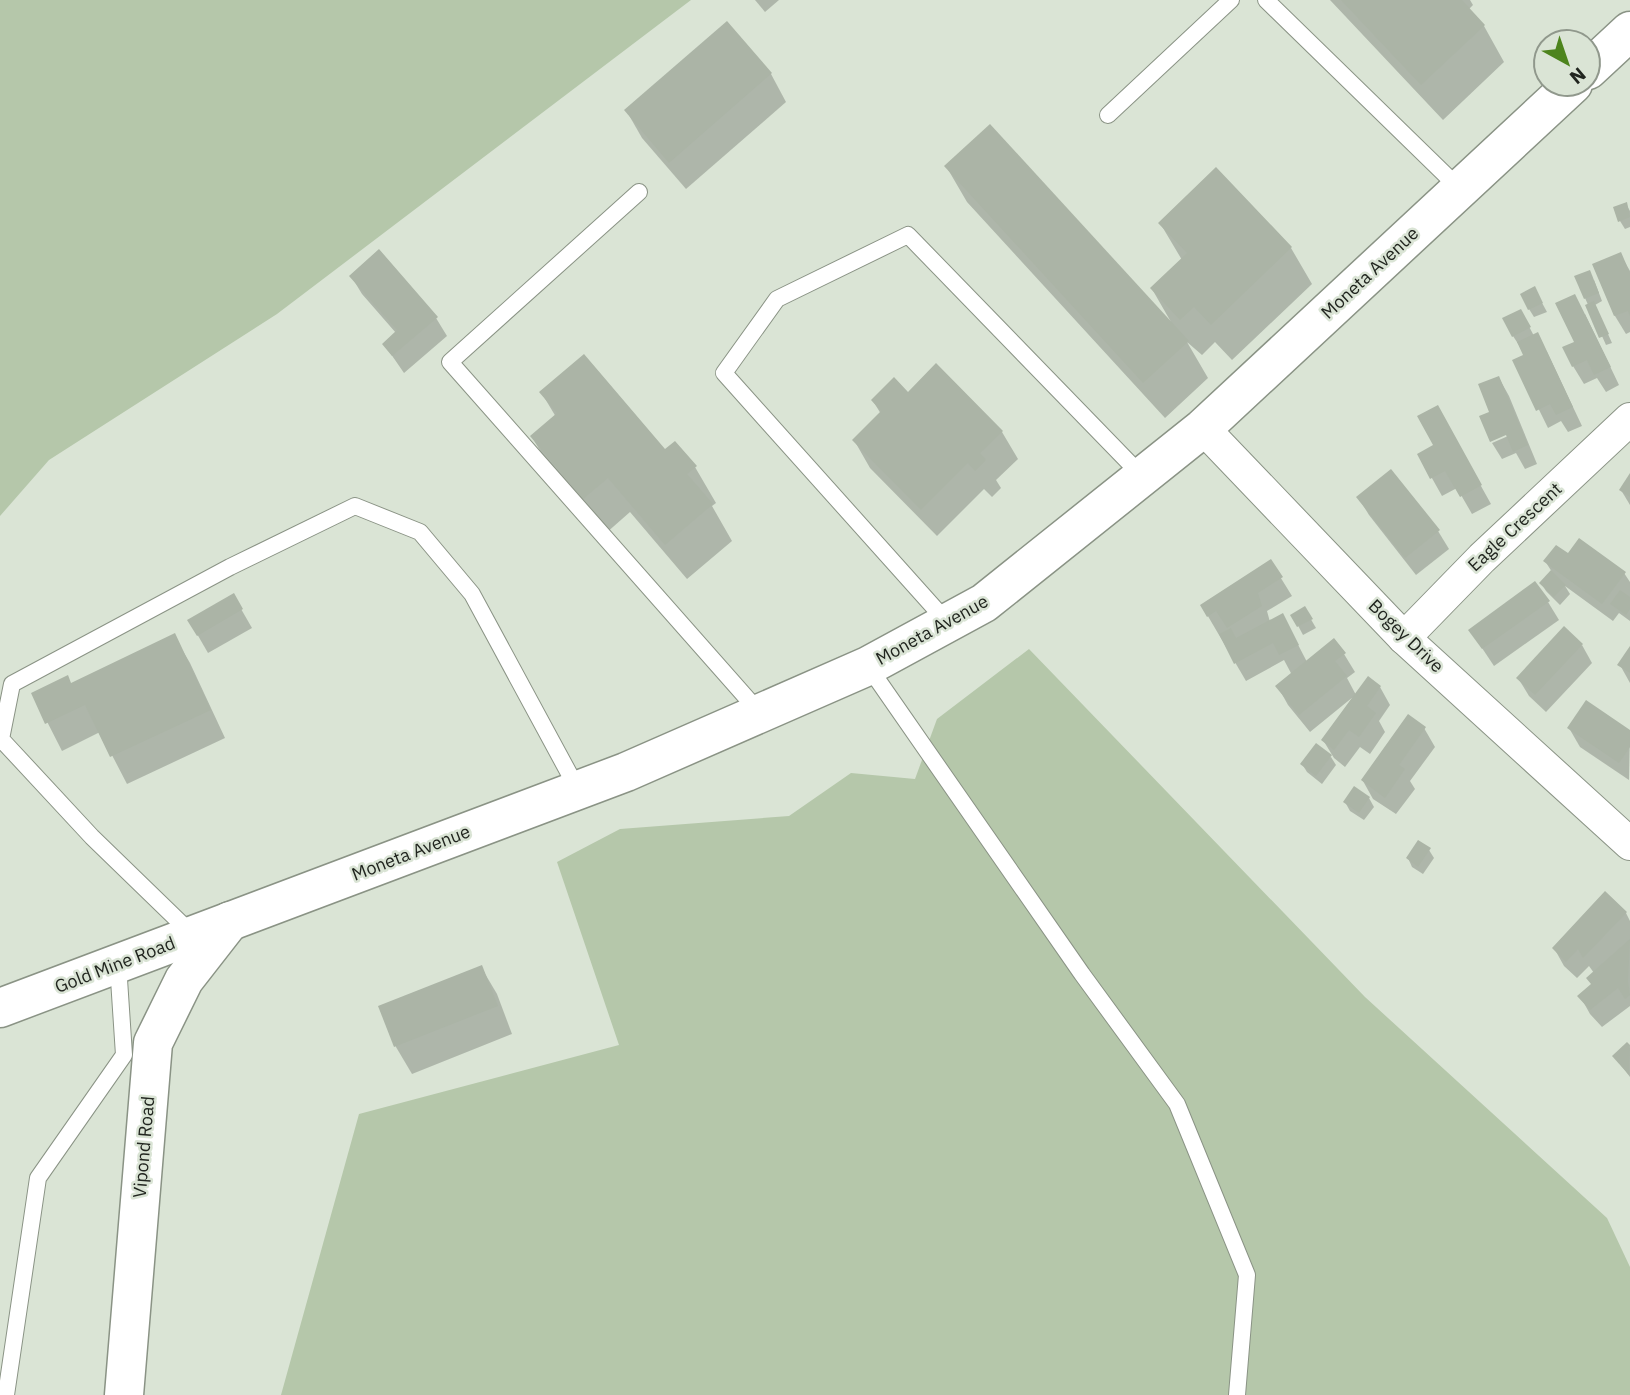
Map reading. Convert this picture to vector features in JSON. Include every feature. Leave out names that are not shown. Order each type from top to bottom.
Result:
[{"type":"street","points":[[1602,57],[1630,31]]},
{"type":"street","name":"Moneta Avenue","points":[[230,921],[626,772],[868,666],[984,603],[1203,428],[1558,98]]},
{"type":"street","name":"Eagle Crescent","points":[[1404,638],[1482,558],[1630,419]]},
{"type":"street","name":"Bogey Drive","points":[[1203,428],[1404,638],[1627,833]]},
{"type":"street","name":"Gold Mine Road","points":[[0,1008],[230,921]]},
{"type":"street","name":"Vipond Road","points":[[124,1395],[153,1044],[184,980],[230,921]]},
{"type":"lane","points":[[1108,115],[1231,0]]},
{"type":"lane","points":[[1266,0],[1460,189]]},
{"type":"lane","points":[[639,192],[450,362],[760,713]]},
{"type":"lane","points":[[948,622],[724,373],[777,299],[908,235],[1143,477]]},
{"type":"lane","points":[[193,935],[92,837],[1,739],[12,684],[230,567],[355,506],[420,532],[472,594],[578,790]]},
{"type":"lane","points":[[868,666],[1082,974],[1177,1104],[1247,1275],[1237,1395]]},
{"type":"lane","points":[[6,1395],[38,1178],[124,1055],[118,964]]},
{"type":"green space","points":[[0,0],[691,0],[277,314],[49,460],[0,516]]},
{"type":"green space","points":[[1029,649],[1365,997],[1607,1218],[1630,1267],[1630,1395],[281,1395],[359,1114],[619,1045],[557,862],[620,829],[789,816],[851,773],[915,779],[937,719]]},
{"type":"building","points":[[1341,0],[1462,0],[1485,25],[1421,85]]},
{"type":"building","points":[[727,21],[772,73],[669,163],[624,110]]},
{"type":"building","points":[[990,124],[1189,341],[1143,383],[944,166]]},
{"type":"building","points":[[1216,167],[1292,247],[1211,325],[1194,307],[1180,320],[1150,288],[1187,253],[1158,223]]},
{"type":"building","points":[[1627,202],[1630,217],[1618,222],[1613,207]]},
{"type":"building","points":[[379,249],[438,317],[392,356],[382,344],[397,330],[349,276]]},
{"type":"building","points":[[1621,252],[1630,273],[1630,316],[1628,311],[1614,316],[1592,264]]},
{"type":"building","points":[[1590,270],[1599,293],[1584,299],[1574,276]]},
{"type":"building","points":[[1535,286],[1543,303],[1528,310],[1520,294]]},
{"type":"building","points":[[1575,294],[1611,367],[1594,375],[1587,360],[1572,367],[1562,347],[1574,342],[1555,303]]},
{"type":"building","points":[[1594,301],[1609,334],[1599,338],[1585,305]]},
{"type":"building","points":[[1521,309],[1531,327],[1512,337],[1502,318]]},
{"type":"building","points":[[1538,332],[1573,407],[1556,415],[1550,404],[1536,411],[1512,360],[1523,355],[1517,342]]},
{"type":"building","points":[[584,354],[665,449],[675,441],[697,466],[687,474],[713,504],[665,545],[608,478],[583,499],[530,436],[557,413],[539,392]]},
{"type":"building","points":[[936,363],[1003,431],[980,453],[986,460],[975,471],[968,463],[921,510],[852,440],[881,411],[871,400],[894,377],[908,392]]},
{"type":"building","points":[[1499,376],[1528,445],[1513,452],[1506,435],[1490,442],[1479,416],[1489,412],[1478,384]]},
{"type":"building","points":[[1438,405],[1482,485],[1460,497],[1445,471],[1430,479],[1417,454],[1433,445],[1417,416]]},
{"type":"building","points":[[1391,469],[1440,530],[1405,558],[1356,497]]},
{"type":"building","points":[[1630,473],[1630,497],[1619,490]]},
{"type":"building","points":[[1579,538],[1626,572],[1602,604],[1543,561],[1556,545],[1568,553]]},
{"type":"building","points":[[1271,559],[1283,577],[1258,593],[1262,606],[1227,628],[1216,611],[1207,617],[1200,605]]},
{"type":"building","points":[[1551,570],[1566,585],[1554,597],[1539,583]]},
{"type":"building","points":[[1535,581],[1550,601],[1482,649],[1468,630]]},
{"type":"building","points":[[1620,590],[1630,597],[1630,609],[1626,615],[1610,604]]},
{"type":"building","points":[[234,593],[243,609],[197,636],[187,620]]},
{"type":"building","points":[[1305,606],[1313,619],[1297,627],[1290,615]]},
{"type":"building","points":[[1283,613],[1299,645],[1279,655],[1273,643],[1234,664],[1219,634],[1231,628],[1236,638]]},
{"type":"building","points":[[1564,626],[1583,644],[1535,695],[1516,678]]},
{"type":"building","points":[[175,633],[211,710],[110,757],[85,705],[45,724],[31,693],[68,675],[71,683]]},
{"type":"building","points":[[1334,638],[1346,653],[1335,661],[1347,676],[1299,715],[1275,686]]},
{"type":"building","points":[[1630,646],[1630,673],[1617,665]]},
{"type":"building","points":[[1368,676],[1381,686],[1367,706],[1376,713],[1359,737],[1349,730],[1334,750],[1321,740]]},
{"type":"building","points":[[1586,700],[1630,730],[1630,747],[1619,763],[1567,728]]},
{"type":"building","points":[[1408,714],[1426,727],[1399,765],[1405,769],[1385,798],[1361,780]]},
{"type":"building","points":[[1316,743],[1332,755],[1316,776],[1300,764]]},
{"type":"building","points":[[1354,786],[1370,797],[1359,813],[1343,802]]},
{"type":"building","points":[[1418,840],[1431,848],[1418,867],[1406,858]]},
{"type":"building","points":[[1605,891],[1627,912],[1583,958],[1578,949],[1566,962],[1552,948]]},
{"type":"building","points":[[1630,939],[1630,995],[1625,999],[1618,988],[1590,1010],[1577,996],[1591,984],[1586,978]]},
{"type":"building","points":[[482,965],[498,1006],[394,1047],[378,1006]]},
{"type":"building","points":[[1627,1042],[1630,1045],[1629,1075],[1612,1056]]}]
